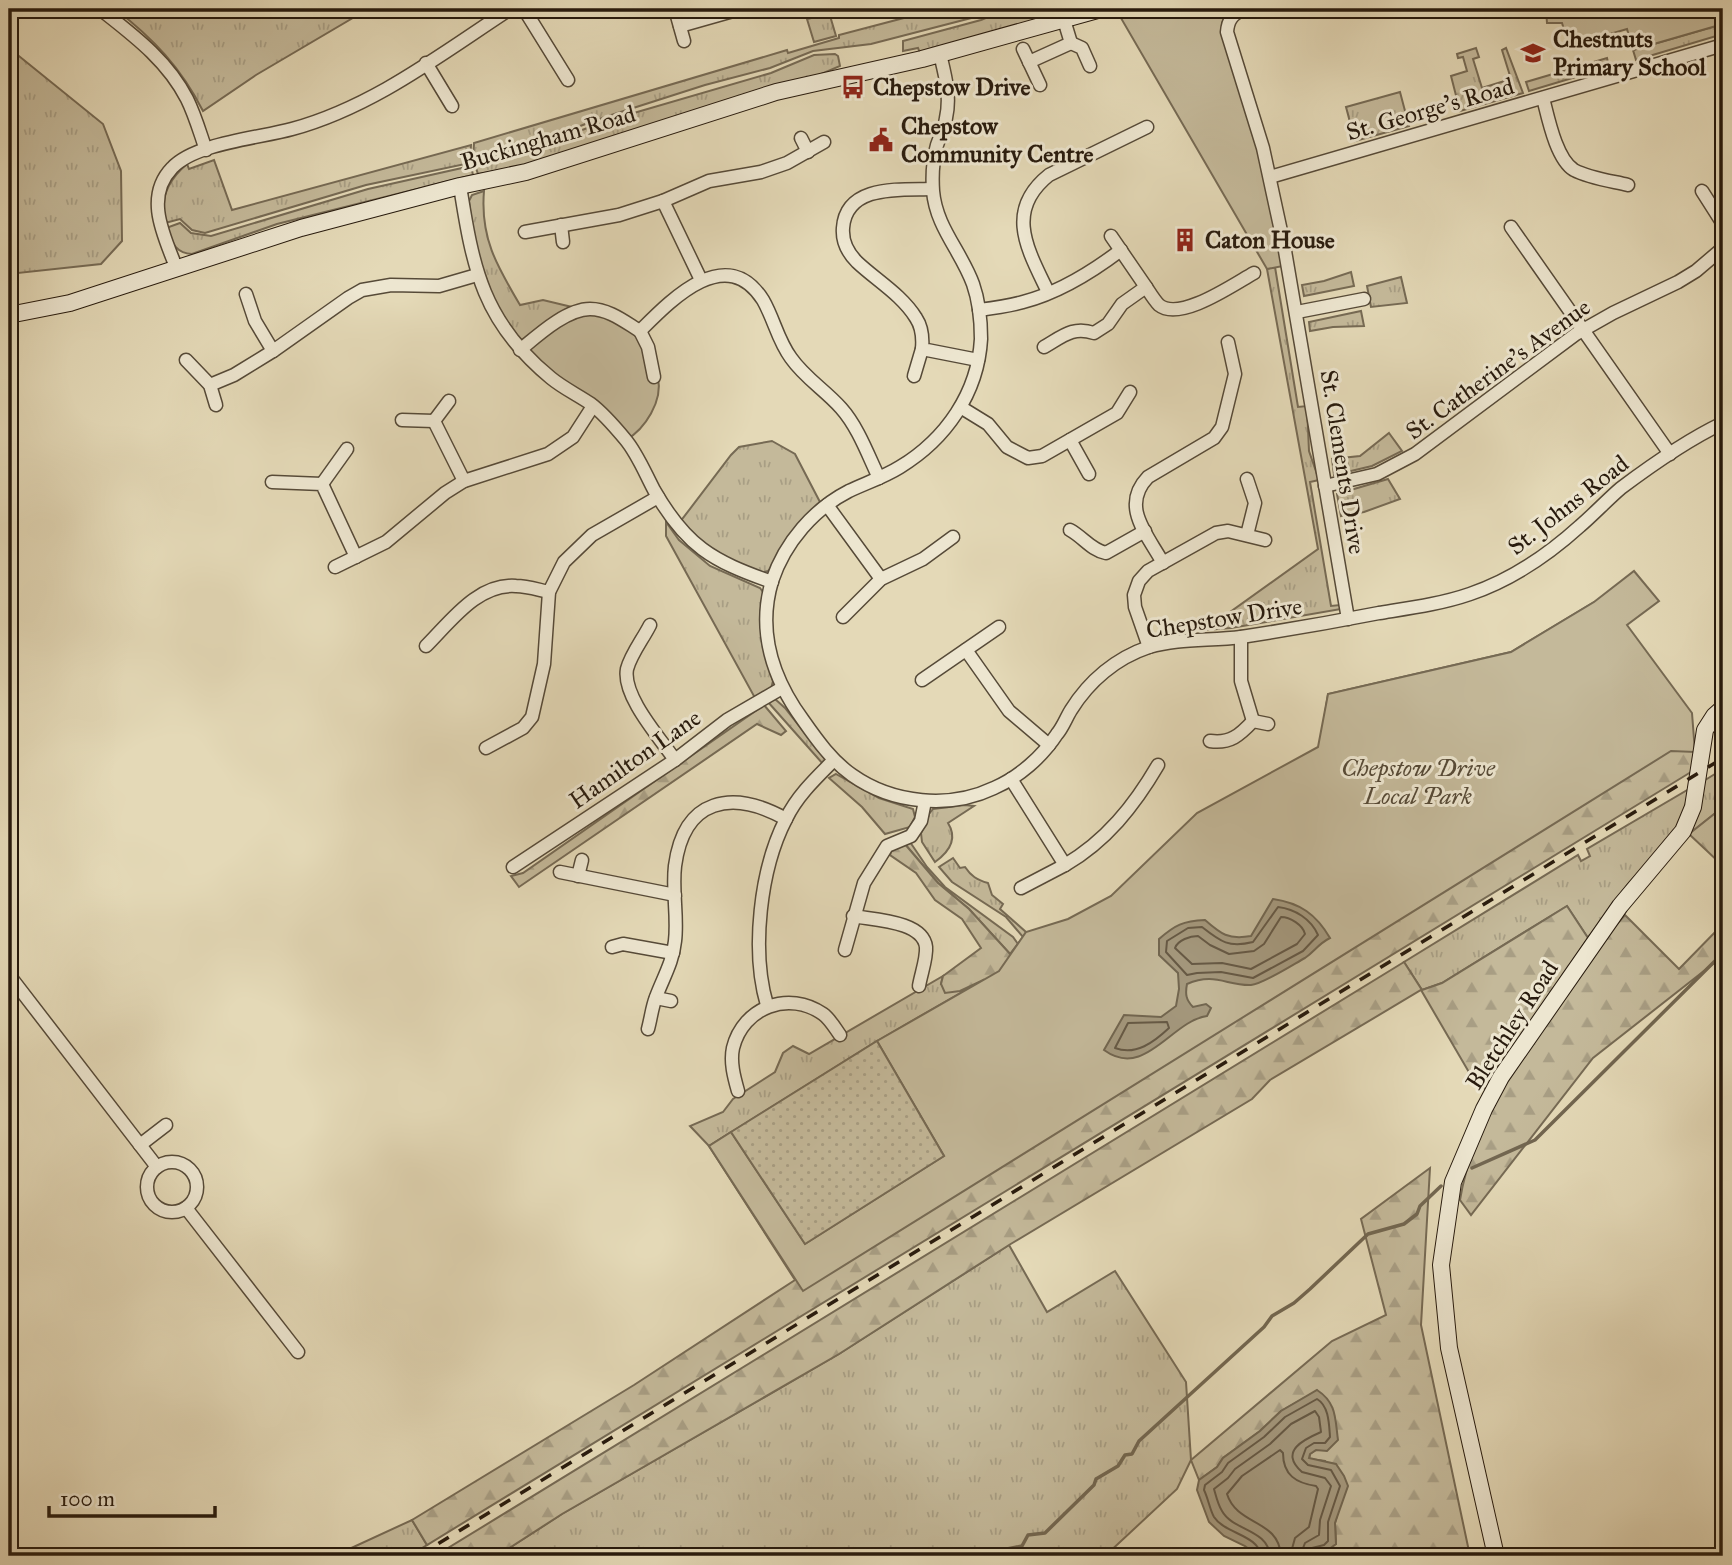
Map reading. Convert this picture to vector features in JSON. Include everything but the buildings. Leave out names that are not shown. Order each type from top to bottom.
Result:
[{"type":"main road","name":"Buckingham Road","points":[[9,314],[70,303],[301,228],[538,168],[776,92],[922,59],[1101,9]]},
{"type":"main road","name":"Bletchley Road","points":[[1496,1556],[1449,1348],[1441,1265],[1453,1182],[1484,1109],[1501,1077],[1613,916],[1683,831],[1693,807],[1705,730],[1723,708]]},
{"type":"street","points":[[100,9],[144,43],[169,72],[186,97],[205,150]]},
{"type":"street","points":[[176,267],[157,212],[163,180],[172,167],[186,157],[205,150],[292,129],[341,112],[385,90],[510,9]]},
{"type":"street","points":[[524,9],[568,80]]},
{"type":"street","points":[[675,9],[684,41]]},
{"type":"street","points":[[680,26],[740,9]]},
{"type":"street","name":"St. Clements Drive","points":[[1243,9],[1234,14],[1228,22],[1227,32],[1270,177],[1297,312],[1348,619]]},
{"type":"street","points":[[1064,20],[1071,43],[1082,48],[1090,66]]},
{"type":"street","points":[[1029,62],[1071,43]]},
{"type":"street","name":"St. George's Road","points":[[1270,177],[1723,45]]},
{"type":"street","points":[[1023,49],[1040,85]]},
{"type":"street","name":"Chepstow Drive","points":[[940,54],[949,102],[946,122],[937,145],[933,189],[943,230],[973,284],[979,310],[981,343],[973,383],[962,408],[931,443],[903,466],[847,492],[827,505],[795,537],[781,558],[767,607],[767,635],[772,665],[782,688],[820,744],[853,776],[875,789],[925,801],[970,796],[991,790],[1033,763],[1059,733],[1071,710],[1098,676],[1129,656],[1149,647],[1171,642],[1241,637],[1348,619]]},
{"type":"street","points":[[426,63],[452,106]]},
{"type":"street","points":[[1543,98],[1562,157],[1574,170],[1586,179],[1628,185]]},
{"type":"street","points":[[1048,292],[1027,248],[1023,231],[1027,200],[1036,186],[1049,175],[1147,127]]},
{"type":"street","points":[[801,138],[808,152]]},
{"type":"street","points":[[525,232],[619,215],[663,201],[709,181],[761,172],[787,163],[824,142]]},
{"type":"street","points":[[460,186],[477,275],[496,317],[520,350],[553,380],[593,406],[626,441],[658,497],[683,533],[700,549],[719,562],[772,582]]},
{"type":"street","points":[[914,376],[923,335],[918,320],[910,309],[848,252],[842,230],[849,209],[868,194],[933,189]]},
{"type":"street","points":[[1702,191],[1723,223]]},
{"type":"street","points":[[663,201],[701,280]]},
{"type":"street","points":[[561,225],[563,242]]},
{"type":"street","points":[[1511,227],[1670,454]]},
{"type":"street","points":[[1111,236],[1160,306],[1171,310],[1200,303],[1254,273]]},
{"type":"street","name":"St. Catherine's Avenue","points":[[1325,486],[1377,474],[1415,454],[1583,330],[1678,282],[1723,248]]},
{"type":"street","points":[[979,310],[1025,302],[1093,271],[1121,250]]},
{"type":"street","points":[[210,385],[234,375],[273,351],[362,290],[391,285],[439,286],[477,275]]},
{"type":"street","points":[[640,331],[670,302],[701,280],[719,276],[738,279],[754,288],[790,358],[806,377],[840,407],[879,478]]},
{"type":"street","points":[[1043,347],[1070,332],[1082,329],[1094,333],[1108,324],[1122,304],[1146,287]]},
{"type":"street","points":[[246,294],[256,321],[273,351]]},
{"type":"street","points":[[1297,312],[1364,299]]},
{"type":"street","points":[[520,350],[545,329],[566,317],[589,309],[615,315],[640,331],[650,355],[654,377]]},
{"type":"street","points":[[1163,563],[1135,507],[1140,485],[1148,477],[1213,438],[1222,427],[1235,374],[1228,342]]},
{"type":"street","points":[[922,349],[978,360]]},
{"type":"street","points":[[186,360],[210,385],[216,405]]},
{"type":"street","points":[[962,408],[988,424],[1007,447],[1028,458],[1042,456],[1117,413],[1130,392]]},
{"type":"street","points":[[434,421],[449,401]]},
{"type":"street","points":[[335,567],[386,542],[464,481],[548,454],[573,437],[593,406]]},
{"type":"street","points":[[402,420],[434,421]]},
{"type":"street","points":[[434,421],[464,481]]},
{"type":"street","name":"St. Johns Road","points":[[1348,619],[1440,603],[1500,582],[1554,548],[1619,490],[1670,454],[1723,423]]},
{"type":"street","points":[[1070,440],[1089,474]]},
{"type":"street","points":[[322,484],[347,449]]},
{"type":"street","points":[[1247,479],[1255,503],[1247,536]]},
{"type":"street","points":[[272,482],[322,484]]},
{"type":"street","points":[[322,484],[356,557]]},
{"type":"street","points":[[486,748],[523,728],[531,717],[544,664],[549,592],[564,562],[592,536],[658,497]]},
{"type":"street","points":[[827,505],[881,579]]},
{"type":"street","points":[[1070,530],[1095,551],[1106,553],[1145,531]]},
{"type":"street","points":[[1149,647],[1135,607],[1134,595],[1139,581],[1148,571],[1216,533],[1228,531],[1265,540]]},
{"type":"street","points":[[843,617],[881,579],[923,559],[953,537]]},
{"type":"street","points":[[426,646],[470,602],[489,590],[514,585],[549,592]]},
{"type":"street","points":[[650,625],[628,667],[626,682],[632,698],[675,760]]},
{"type":"street","points":[[922,680],[999,627]]},
{"type":"street","points":[[1241,637],[1241,681],[1253,721]]},
{"type":"street","points":[[966,650],[1009,711],[1049,745]]},
{"type":"street","name":"Hamilton Lane","points":[[513,867],[675,760],[727,720],[782,688]]},
{"type":"street","points":[[1253,721],[1268,724]]},
{"type":"street","points":[[1210,741],[1232,740],[1241,735],[1253,721]]},
{"type":"street","points":[[767,1005],[760,968],[760,931],[763,897],[772,855],[786,818],[805,789],[834,760]]},
{"type":"street","points":[[1021,888],[1065,865],[1094,845],[1129,810],[1158,765]]},
{"type":"street","points":[[1011,779],[1065,865]]},
{"type":"street","points":[[845,950],[864,883],[887,846],[911,836],[921,821],[925,801]]},
{"type":"street","points":[[648,1029],[673,953],[675,868],[679,846],[687,828],[700,813],[716,805],[742,802],[766,808],[786,818]]},
{"type":"street","points":[[578,876],[582,860]]},
{"type":"street","points":[[561,873],[675,895]]},
{"type":"street","points":[[853,916],[912,928],[922,936],[926,948],[919,986]]},
{"type":"street","points":[[612,947],[623,944],[673,953]]},
{"type":"street","points":[[9,975],[157,1167]]},
{"type":"street","points":[[656,998],[671,1002]]},
{"type":"street","points":[[738,1091],[732,1061],[739,1031],[767,1005],[787,1002],[807,1005],[825,1016],[841,1035]]},
{"type":"street","points":[[825,1016],[834,1005]]},
{"type":"street","points":[[719,1046],[733,1049]]},
{"type":"street","points":[[140,1145],[166,1125]]},
{"type":"street","points":[[172,1162],[187,1167],[192,1173],[197,1188],[192,1202],[186,1208],[170,1212],[154,1205],[147,1190],[151,1173],[157,1167],[172,1162]]},
{"type":"street","points":[[186,1208],[298,1352]]},
{"type":"green space","points":[[115,9],[368,9],[256,75],[203,111],[165,55]]},
{"type":"green space","points":[[814,9],[828,9],[836,36],[814,42],[807,19],[816,17]]},
{"type":"green space","points":[[952,9],[998,9],[871,44],[813,51],[770,68],[705,85],[473,162],[474,143],[787,50],[788,53],[839,38],[839,35],[923,13],[925,16]]},
{"type":"green space","points":[[1007,9],[1079,9],[920,53],[918,48],[903,51],[903,41],[981,20]]},
{"type":"green space","points":[[1133,9],[1222,9],[1226,16],[1222,23],[1222,33],[1261,158],[1283,266],[1267,269],[1118,13]]},
{"type":"green space","points":[[1546,9],[1723,9],[1723,24],[1633,50],[1627,29],[1569,46],[1562,23],[1547,23]]},
{"type":"green space","points":[[1723,24],[1723,34],[1636,60],[1633,50]]},
{"type":"green space","points":[[9,48],[103,124],[121,171],[122,241],[101,264],[9,274]]},
{"type":"green space","points":[[1476,48],[1479,57],[1473,59],[1482,88],[1511,79],[1502,50],[1506,48],[1523,93],[1460,111],[1451,76],[1467,71],[1463,57],[1458,58],[1457,54]]},
{"type":"green space","points":[[835,54],[840,66],[819,75],[524,166],[478,174],[475,165],[522,153],[603,122],[771,73],[814,55]]},
{"type":"green space","points":[[1607,58],[1609,67],[1529,91],[1526,82]]},
{"type":"green space","points":[[1400,92],[1409,126],[1355,141],[1346,107]]},
{"type":"green space","points":[[471,145],[470,163],[366,185],[205,233],[192,230],[180,219],[165,223],[164,198],[170,183],[187,164],[189,169],[214,160],[232,210]]},
{"type":"green space","points":[[471,166],[473,175],[277,224],[192,254],[178,249],[166,228],[180,223],[191,233],[211,236],[368,189]]},
{"type":"green space","points":[[484,191],[485,223],[492,251],[520,305],[543,300],[576,308],[522,341],[498,312],[474,243],[469,201],[472,195]]},
{"type":"green space","points":[[1275,267],[1298,407],[1307,406],[1309,451],[1319,480],[1310,482],[1331,606],[1340,605],[1341,609],[1205,630],[1318,549],[1267,269]]},
{"type":"green space","points":[[1351,272],[1354,286],[1304,296],[1302,285]]},
{"type":"green space","points":[[1401,277],[1407,303],[1371,307],[1367,286]]},
{"type":"green space","points":[[589,309],[640,331],[657,372],[658,396],[651,414],[640,429],[626,440],[520,350],[545,329]]},
{"type":"green space","points":[[1361,311],[1364,326],[1310,331],[1309,322]]},
{"type":"green space","points":[[1389,433],[1402,451],[1372,466],[1334,475],[1332,459],[1360,456]]},
{"type":"green space","points":[[772,441],[795,454],[821,504],[773,566],[760,573],[714,553],[680,522],[739,447]]},
{"type":"green space","points":[[1388,479],[1400,499],[1364,512],[1341,516],[1337,494]]},
{"type":"green space","points":[[666,522],[679,540],[710,566],[760,588],[763,592],[761,634],[773,681],[771,689],[755,698],[666,536]]},
{"type":"green space","name":"Chepstow Drive Local Park","points":[[1634,571],[1659,601],[1627,625],[1692,713],[1695,752],[1671,751],[803,1291],[709,1146],[731,1132],[805,1244],[944,1156],[877,1041],[999,971],[1026,932],[1068,919],[1111,896],[1197,813],[1318,747],[1328,694],[1511,652],[1594,602]]},
{"type":"green space","name":"Chepstow Drive Local Park","points":[[1594,602],[1695,752],[1691,772],[427,1545],[412,1520],[634,1385],[795,1280],[709,1146],[731,1132],[805,1244],[980,1170],[983,980],[960,991],[945,993],[941,984],[943,976],[981,948],[962,919],[935,900],[916,873],[890,855],[893,847],[904,843],[938,883],[969,909],[1010,954],[1023,937],[1045,942],[1313,789],[1328,694],[1511,652]]},
{"type":"green space","points":[[775,699],[825,759],[823,764],[768,702]]},
{"type":"green space","points":[[764,705],[786,731],[781,735],[757,724],[519,887],[511,876],[523,873]]},
{"type":"green space","points":[[1723,769],[1723,807],[1689,834],[1695,822],[1702,782]]},
{"type":"green space","points":[[836,774],[879,798],[913,809],[915,817],[910,827],[885,834],[862,807],[829,778]]},
{"type":"green space","points":[[1689,789],[1682,820],[1672,836],[1628,884],[1588,938],[1567,906],[1442,983],[1422,990],[1404,962],[1578,855],[1581,861],[1590,856],[1587,849]]},
{"type":"green space","points":[[974,806],[948,823],[952,834],[951,845],[935,862],[922,842],[921,833],[929,814],[933,809]]},
{"type":"green space","points":[[1723,807],[1723,866],[1689,834]]},
{"type":"green space","points":[[910,842],[945,887],[1013,937],[1018,944],[1011,955],[969,909],[938,883],[904,843]]},
{"type":"green space","points":[[953,858],[960,868],[965,867],[975,877],[988,883],[992,895],[1003,904],[1000,909],[1026,932],[1023,937],[1006,917],[952,882],[939,867]]},
{"type":"green space","points":[[1567,906],[1588,938],[1486,1089],[1477,1086],[1421,990],[1270,1080],[1252,1099],[1009,1245],[839,1354],[562,1514],[497,1556],[435,1556],[1404,962],[1422,990],[1442,983]]},
{"type":"green space","points":[[1625,915],[1679,969],[1723,924],[1723,956],[1593,1058],[1471,1215],[1460,1200],[1469,1163],[1499,1093],[1541,1027]]},
{"type":"green space","points":[[943,976],[941,984],[960,991],[983,980],[877,1041],[709,1146],[690,1126],[723,1112],[733,1099],[775,1072],[783,1053],[793,1046],[809,1054]]},
{"type":"green space","points":[[877,1041],[944,1156],[805,1244],[731,1132]]},
{"type":"green space","points":[[1430,1168],[1421,1325],[1470,1556],[1296,1556],[1336,1544],[1335,1523],[1339,1508],[1325,1461],[1309,1459],[1310,1454],[1316,1450],[1317,1391],[1281,1411],[1199,1480],[1191,1460],[1332,1341],[1386,1315],[1361,1219]]},
{"type":"green space","points":[[1009,1245],[1047,1312],[1115,1271],[1186,1382],[1191,1460],[1177,1489],[1105,1556],[497,1556],[562,1514],[839,1354]]},
{"type":"green space","points":[[412,1520],[427,1545],[409,1556],[334,1556]]},
{"type":"water","points":[[1273,899],[1291,903],[1306,911],[1319,922],[1330,938],[1305,958],[1256,984],[1243,985],[1205,979],[1187,984],[1189,1002],[1193,1007],[1206,1004],[1211,1008],[1207,1016],[1194,1020],[1145,1054],[1132,1058],[1119,1057],[1104,1050],[1124,1015],[1161,1017],[1176,1006],[1178,973],[1159,955],[1159,939],[1180,925],[1205,920],[1225,935],[1251,936]]},
{"type":"water","points":[[1317,1390],[1332,1406],[1338,1440],[1327,1451],[1316,1450],[1309,1458],[1336,1464],[1348,1486],[1335,1523],[1336,1544],[1310,1555],[1258,1556],[1224,1536],[1209,1522],[1197,1490],[1199,1480],[1281,1411]]},
{"type":"waterway","points":[[1472,1168],[1535,1140],[1723,953]]},
{"type":"waterway","points":[[996,1556],[1007,1549],[1022,1546],[1028,1535],[1045,1533],[1094,1485],[1096,1479],[1118,1466],[1125,1455],[1132,1454],[1139,1441],[1264,1327],[1272,1316],[1294,1303],[1368,1234],[1404,1224],[1417,1214],[1420,1206],[1441,1186]]},
{"type":"railway","points":[[418,1556],[1723,758]]},
{"type":"place","name":"Chestnuts Primary School","points":[[1533,53]]},
{"type":"place","name":"Chepstow Drive","points":[[853,87]]},
{"type":"place","name":"Chepstow Community Centre","points":[[881,140]]},
{"type":"place","name":"Caton House","points":[[1185,240]]}]
